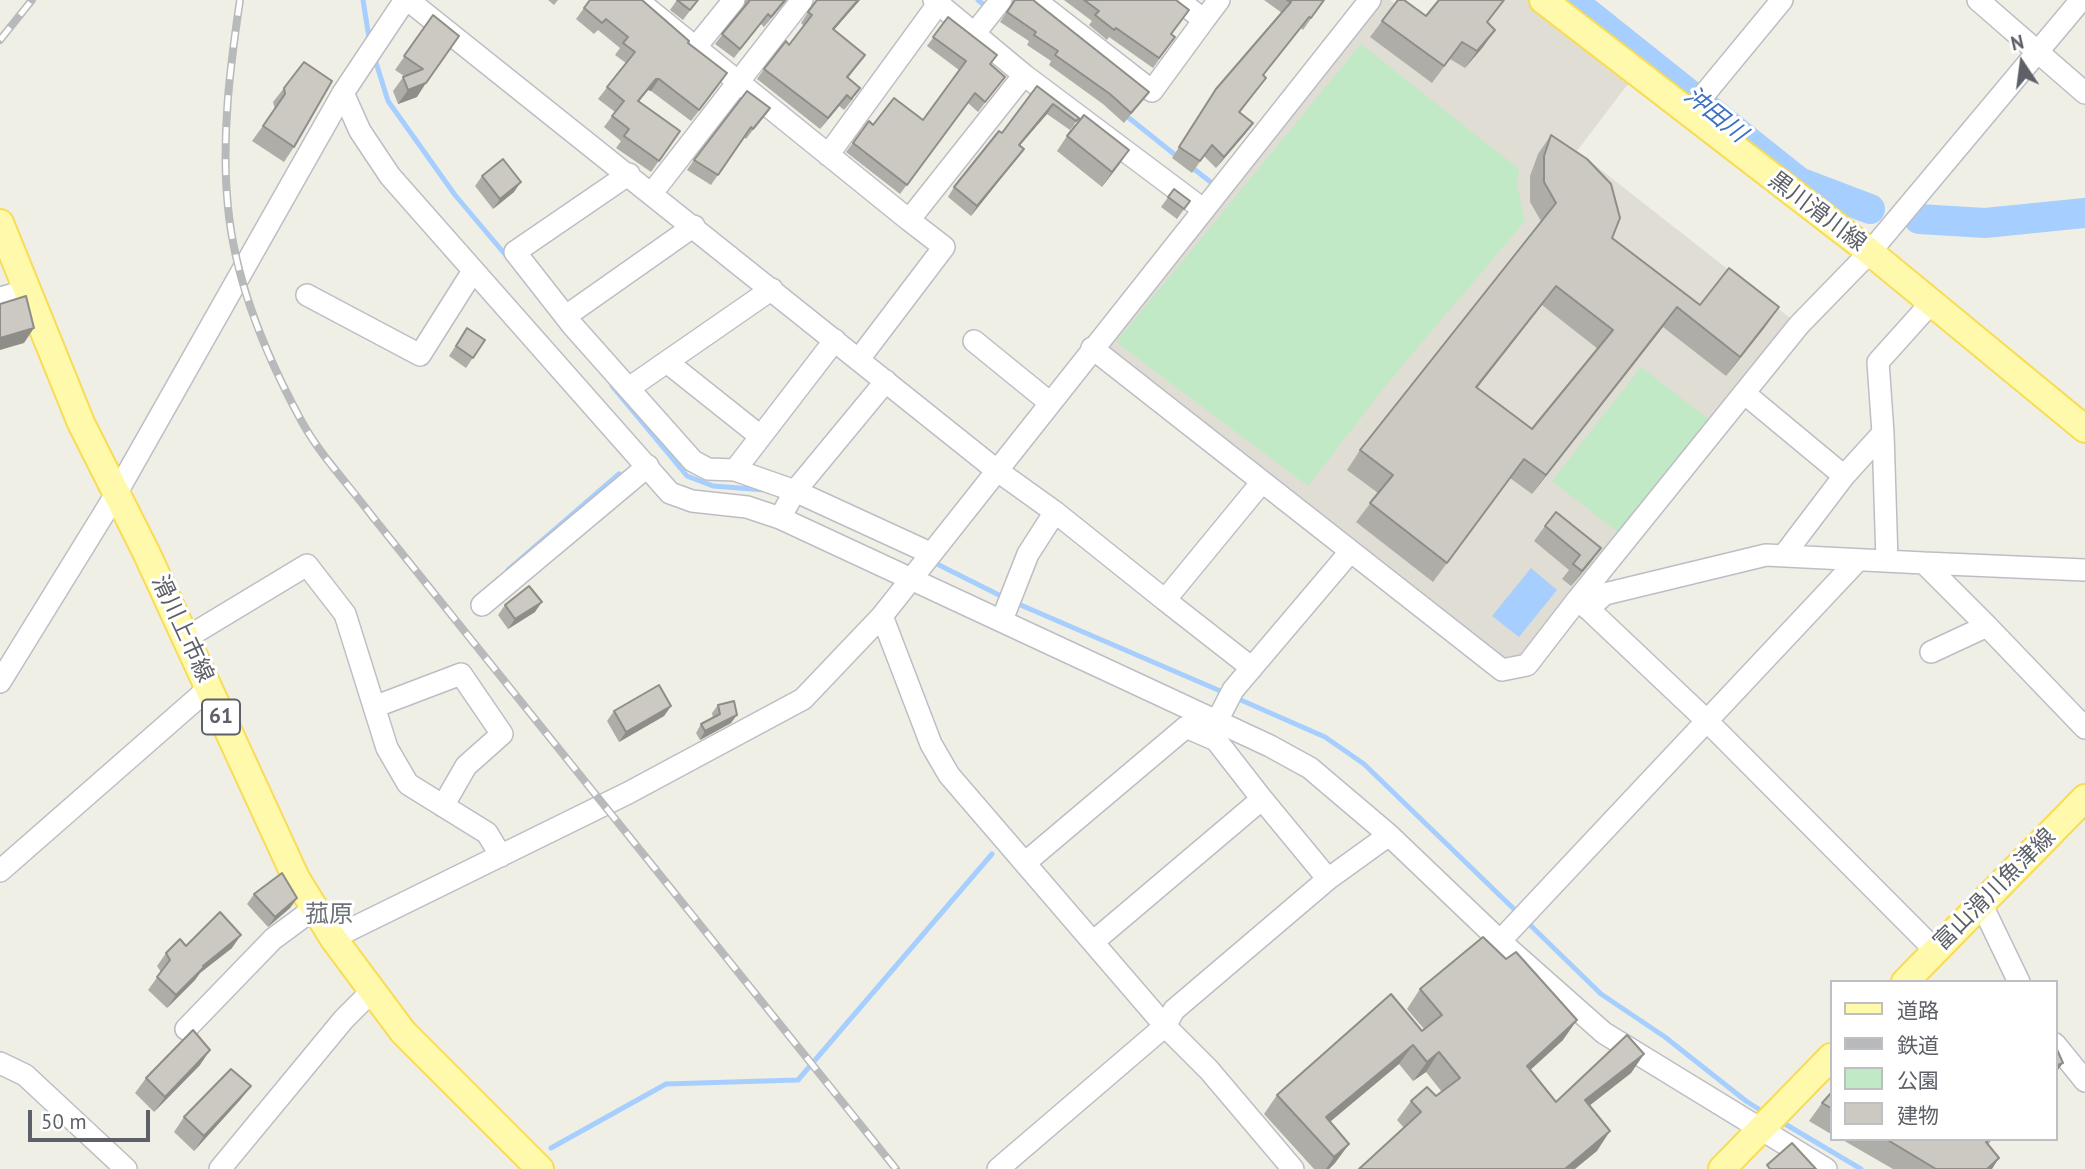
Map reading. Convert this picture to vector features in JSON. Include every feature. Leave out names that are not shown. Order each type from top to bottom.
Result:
[{"type":"main road","name":"黒川滑川線","points":[[1557,4],[1692,117],[1870,252],[2085,429]]},
{"type":"main road","name":"滑川上市線","points":[[0,223],[80,423],[186,638],[259,803],[296,878],[333,938],[404,1032],[540,1169]]},
{"type":"main road","name":"富山滑川魚津線","points":[[1907,980],[2085,798]]},
{"type":"main road","points":[[1722,1169],[1829,1058]]},
{"type":"street","points":[[0,682],[116,494],[345,88],[407,0],[694,226],[995,470],[1055,512],[1252,668]]},
{"type":"street","points":[[636,0],[944,247],[859,359]]},
{"type":"street","points":[[695,48],[734,0]]},
{"type":"street","points":[[652,193],[802,0]]},
{"type":"street","points":[[974,34],[1001,0]]},
{"type":"street","points":[[1035,0],[1153,91],[1219,0]]},
{"type":"street","points":[[1178,0],[1204,20]]},
{"type":"street","points":[[333,938],[738,737],[803,699],[882,617],[995,470],[1370,0]]},
{"type":"street","points":[[1692,117],[1702,97],[1783,0]]},
{"type":"street","points":[[1978,0],[2085,93]]},
{"type":"street","points":[[1092,348],[1502,670],[1527,664],[1583,604],[1799,325],[1870,252],[2081,0]]},
{"type":"street","points":[[828,155],[936,2],[1024,75],[1204,210]]},
{"type":"street","points":[[909,220],[1024,75]]},
{"type":"street","points":[[345,88],[360,131],[390,176],[670,493],[692,501],[747,507],[780,518],[912,577],[1216,723],[1270,746],[1310,768],[1389,835],[1500,941],[1604,1033],[1826,1169]]},
{"type":"street","points":[[628,174],[514,252],[566,316],[693,461],[708,469],[735,470],[795,491],[930,553]]},
{"type":"street","points":[[566,316],[694,226]]},
{"type":"street","points":[[307,295],[420,355],[473,271]]},
{"type":"street","points":[[629,388],[772,289]]},
{"type":"street","points":[[0,298],[26,291]]},
{"type":"street","points":[[1887,561],[1878,362],[1931,303]]},
{"type":"street","points":[[735,470],[835,340]]},
{"type":"street","points":[[974,341],[1049,402]]},
{"type":"street","points":[[667,362],[760,436]]},
{"type":"street","points":[[780,518],[795,491],[886,381]]},
{"type":"street","points":[[1744,393],[1844,476]]},
{"type":"street","points":[[1784,555],[1844,476],[1883,433]]},
{"type":"street","points":[[482,605],[648,466]]},
{"type":"street","points":[[1165,600],[1262,482]]},
{"type":"street","points":[[1002,620],[1028,554],[1055,512]]},
{"type":"street","points":[[1216,723],[1233,690],[1350,552]]},
{"type":"street","points":[[1583,604],[1605,594],[1766,555],[2085,570]]},
{"type":"street","points":[[1500,941],[1858,560]]},
{"type":"street","points":[[1924,563],[2085,728]]},
{"type":"street","points":[[186,638],[307,565],[345,614],[387,748],[408,784],[487,833],[501,856]]},
{"type":"street","points":[[1583,604],[1707,721],[1936,950]]},
{"type":"street","points":[[882,617],[931,744],[949,775],[1165,1026],[1209,1070],[1293,1169]]},
{"type":"street","points":[[1931,652],[1987,626]]},
{"type":"street","points":[[374,707],[461,674],[502,734],[466,766],[443,806]]},
{"type":"street","points":[[0,871],[209,688]]},
{"type":"street","points":[[1026,862],[1186,727],[1216,740],[1328,879]]},
{"type":"street","points":[[1093,942],[1262,799]]},
{"type":"street","points":[[999,1169],[1165,1026],[1174,1010],[1328,879],[1389,835]]},
{"type":"street","points":[[1981,903],[2018,980]]},
{"type":"street","points":[[186,1029],[273,939],[315,908]]},
{"type":"street","points":[[220,1169],[344,1019],[372,991]]},
{"type":"street","points":[[2057,1046],[2085,1081]]},
{"type":"street","points":[[0,1063],[25,1075],[126,1169]]},
{"type":"shaded area","points":[[1370,0],[1390,0],[1459,53],[1502,0],[1543,0],[1637,72],[1577,151],[1799,325],[1527,665],[1502,670],[1092,348]]},
{"type":"green space","points":[[1361,44],[1519,169],[1517,184],[1525,221],[1391,379],[1308,486],[1116,342]]},
{"type":"green space","points":[[1641,367],[1708,419],[1619,533],[1552,481]]},
{"type":"water","points":[[1531,568],[1557,590],[1519,637],[1492,616]]},
{"type":"building","points":[[590,0],[642,0],[689,41],[688,43],[727,73],[699,110],[659,79],[656,79],[638,101],[680,131],[659,161],[624,136],[629,129],[612,116],[624,101],[607,87],[635,52],[623,43],[628,37],[606,19],[602,23],[584,8]]},
{"type":"building","points":[[677,0],[698,0],[690,10]]},
{"type":"building","points":[[750,0],[785,0],[771,17],[768,14],[740,49],[722,34]]},
{"type":"building","points":[[817,0],[858,0],[833,29],[865,55],[847,77],[860,88],[851,99],[847,95],[828,118],[764,69],[786,41],[789,45],[812,15],[808,12]]},
{"type":"building","points":[[1015,0],[1033,0],[1149,92],[1131,113],[1110,94],[1055,55],[1058,51],[1007,12]]},
{"type":"building","points":[[1084,0],[1176,0],[1189,10],[1171,34],[1175,37],[1159,58],[1116,28],[1114,30],[1095,15],[1099,11]]},
{"type":"building","points":[[1287,0],[1324,0],[1263,75],[1266,78],[1239,112],[1253,123],[1224,157],[1212,145],[1200,161],[1179,147],[1216,89],[1291,2]]},
{"type":"building","points":[[1398,0],[1404,0],[1426,16],[1439,0],[1504,0],[1487,22],[1495,30],[1477,51],[1462,42],[1444,66],[1382,21]]},
{"type":"building","points":[[433,15],[459,36],[426,83],[408,90],[403,77],[423,69],[404,56]]},
{"type":"building","points":[[948,17],[997,55],[990,64],[1005,77],[985,102],[975,93],[907,185],[853,143],[869,121],[873,125],[894,98],[923,120],[966,61],[933,37]]},
{"type":"building","points":[[304,62],[332,81],[294,147],[263,126],[285,94],[284,88]]},
{"type":"building","points":[[1037,86],[1079,118],[1076,121],[1053,104],[1019,145],[1024,149],[977,206],[954,187],[999,131],[1002,133]]},
{"type":"building","points":[[747,91],[770,108],[753,129],[751,127],[718,175],[694,160]]},
{"type":"building","points":[[1084,115],[1129,150],[1112,172],[1067,136]]},
{"type":"building","points":[[1551,135],[1587,159],[1611,184],[1620,218],[1612,238],[1700,305],[1729,268],[1779,307],[1740,357],[1677,307],[1546,475],[1524,459],[1447,563],[1370,503],[1393,475],[1360,450],[1556,203],[1544,182],[1544,156]],"holes":[[[1556,286],[1613,330],[1532,429],[1476,387]]]},
{"type":"building","points":[[503,159],[521,182],[500,199],[482,176]]},
{"type":"building","points":[[1174,189],[1190,201],[1184,209],[1168,197]]},
{"type":"building","points":[[26,296],[34,328],[0,338],[0,304]]},
{"type":"building","points":[[467,328],[485,340],[473,358],[456,346]]},
{"type":"building","points":[[1556,512],[1601,548],[1582,571],[1573,564],[1580,555],[1545,526]]},
{"type":"building","points":[[529,586],[542,602],[515,619],[505,605]]},
{"type":"building","points":[[659,685],[671,706],[626,732],[614,711]]},
{"type":"building","points":[[734,701],[737,715],[705,731],[701,724],[720,714],[718,705]]},
{"type":"building","points":[[282,873],[297,898],[275,917],[254,894]]},
{"type":"building","points":[[220,912],[241,935],[203,966],[176,995],[157,977],[170,960],[166,953],[180,939],[186,946]]},
{"type":"building","points":[[1483,937],[1506,959],[1516,952],[1577,1020],[1527,1066],[1556,1102],[1627,1035],[1644,1054],[1585,1100],[1610,1131],[1565,1169],[1359,1169],[1421,1112],[1411,1101],[1427,1087],[1436,1096],[1460,1078],[1439,1052],[1427,1062],[1413,1045],[1326,1117],[1349,1144],[1334,1157],[1277,1095],[1391,994],[1422,1031],[1442,1015],[1420,989]]},
{"type":"building","points":[[193,1030],[210,1050],[165,1097],[146,1078]]},
{"type":"building","points":[[2057,1050],[2063,1063],[2057,1065]]},
{"type":"building","points":[[231,1069],[251,1086],[204,1136],[184,1117]]},
{"type":"building","points":[[1829,1095],[1829,1107],[1822,1103]]},
{"type":"building","points":[[1889,1141],[1987,1141],[1999,1158],[1987,1169],[1936,1169]]},
{"type":"building","points":[[1792,1143],[1816,1169],[1770,1169],[1767,1165]]},
{"type":"waterway","points":[[363,0],[370,44]]},
{"type":"waterway","points":[[978,0],[989,9]]},
{"type":"waterway","name":"沖田川","points":[[1571,0],[1799,182],[1870,209]]},
{"type":"waterway","points":[[374,56],[388,101],[455,195],[509,259]]},
{"type":"waterway","points":[[1124,114],[1179,158]]},
{"type":"waterway","points":[[1190,166],[1212,183]]},
{"type":"waterway","name":"沖田川","points":[[1919,219],[1985,223],[2085,213]]},
{"type":"waterway","points":[[612,386],[687,476],[713,486],[765,490]]},
{"type":"waterway","points":[[508,570],[619,474]]},
{"type":"waterway","points":[[931,561],[1007,599]]},
{"type":"waterway","points":[[1016,603],[1225,693]]},
{"type":"waterway","points":[[1234,697],[1325,737],[1364,764],[1518,913]]},
{"type":"waterway","points":[[551,1148],[666,1084],[798,1080],[992,854]]},
{"type":"waterway","points":[[1525,920],[1601,994],[1665,1037],[1765,1113]]},
{"type":"waterway","points":[[1780,1121],[1861,1169]]},
{"type":"railway","points":[[0,40],[32,0]]},
{"type":"railway","points":[[240,0],[226,129],[226,181],[232,235],[237,263],[254,318],[276,371],[302,422],[335,470],[896,1169]]},
{"type":"district","name":"菰原","points":[[329,915]]}]
